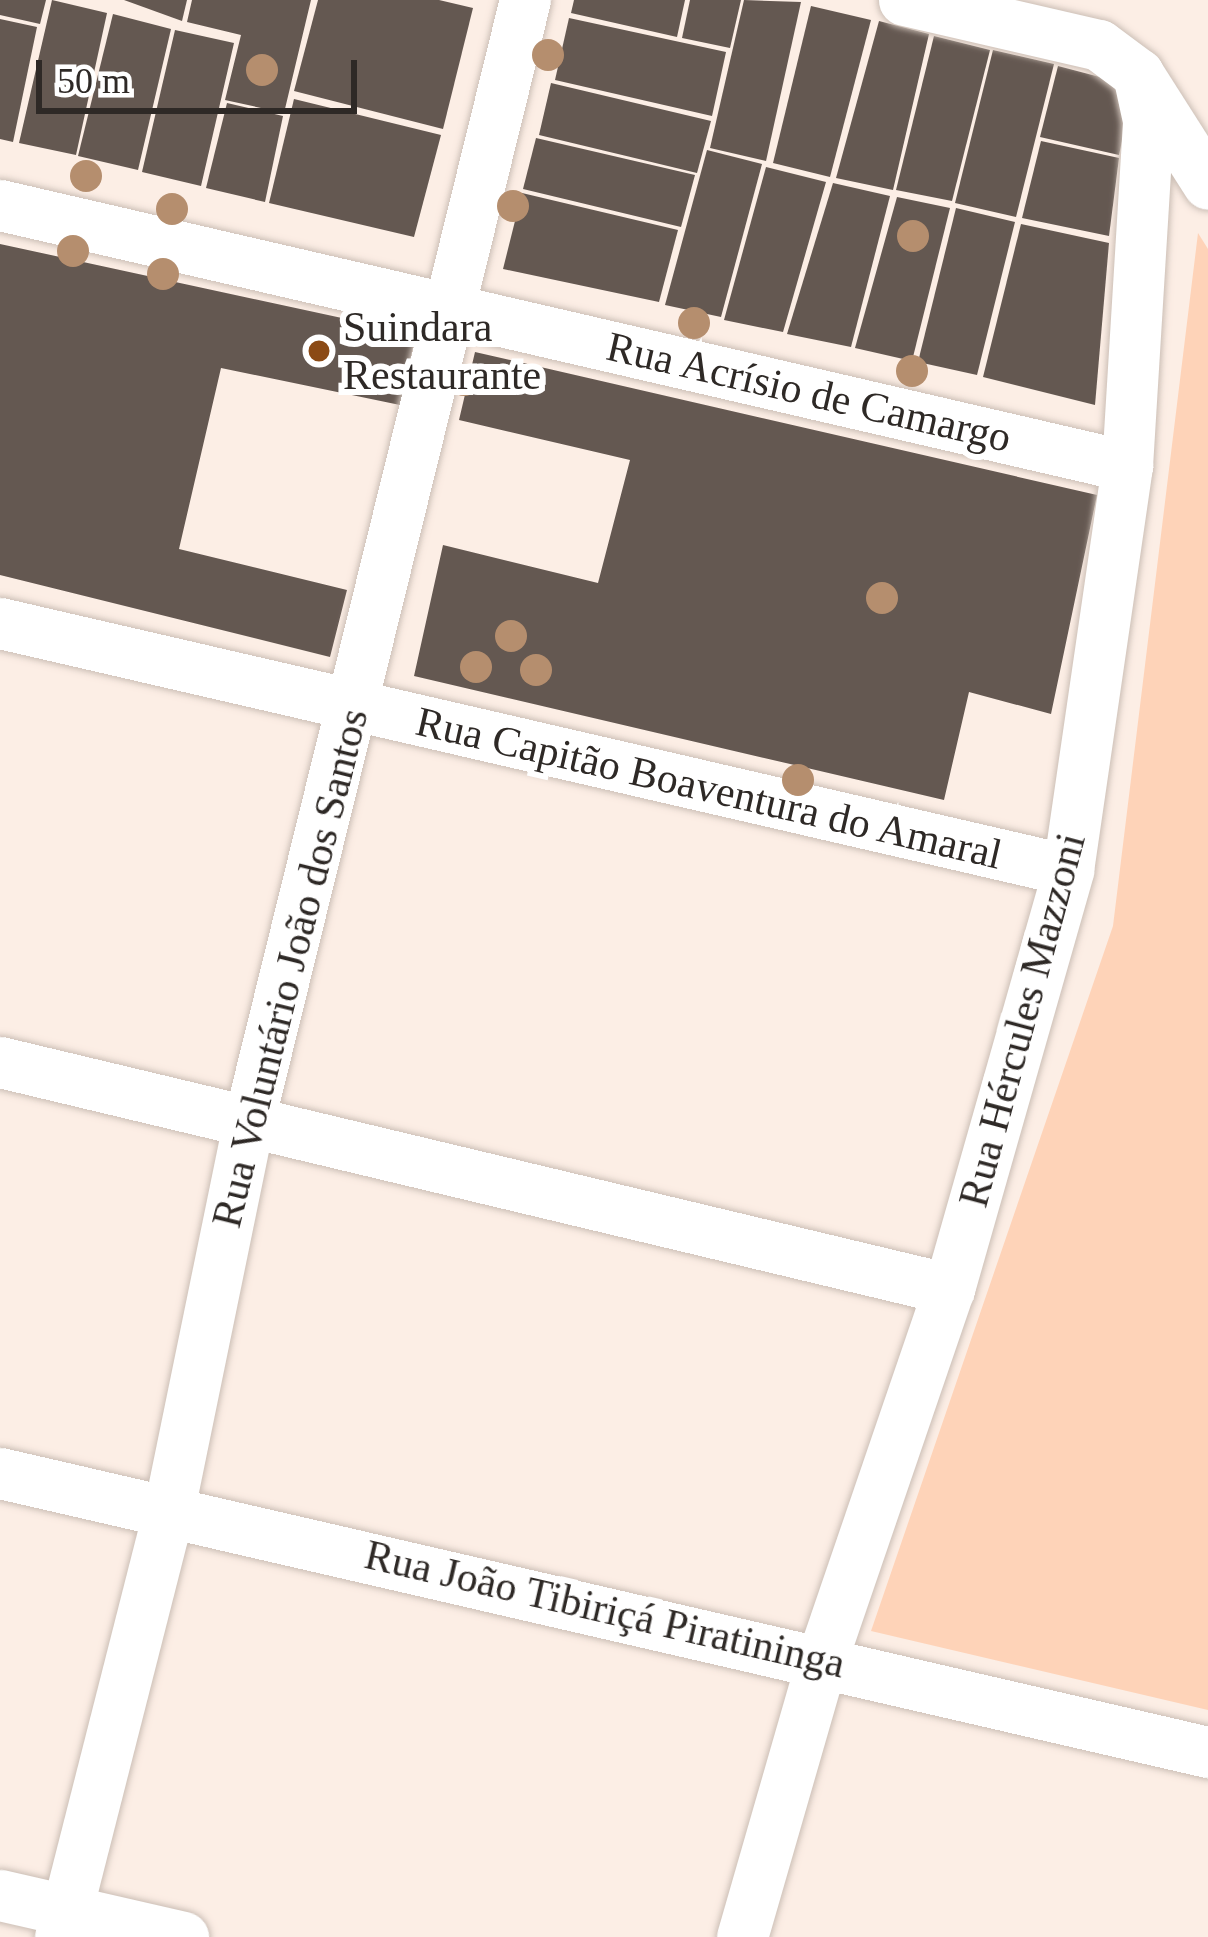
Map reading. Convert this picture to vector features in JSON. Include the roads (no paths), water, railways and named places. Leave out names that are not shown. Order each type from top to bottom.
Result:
[{"type":"street","name":"Rua Voluntário João dos Santos","points":[[64,1923],[169,1509],[248,1124],[526,0]]},
{"type":"street","points":[[904,0],[1099,45],[1138,74],[1208,184]]},
{"type":"street","name":"Rua Hércules Mazzoni","points":[[742,1937],[822,1659],[949,1289],[1068,870],[1127,466],[1148,120],[1138,74]]},
{"type":"street","name":"Rua Acrísio de Camargo","points":[[0,205],[1127,466]]},
{"type":"street","name":"Rua Capitão Boaventura do Amaral","points":[[0,623],[1068,870]]},
{"type":"street","points":[[0,1062],[949,1289]]},
{"type":"street","name":"Rua João Tibiriçá Piratininga","points":[[0,1473],[822,1659],[1208,1752]]},
{"type":"street","points":[[0,1895],[64,1923],[183,1937]]},
{"type":"place","name":"Suindara Restaurante","points":[[319,351]]}]
